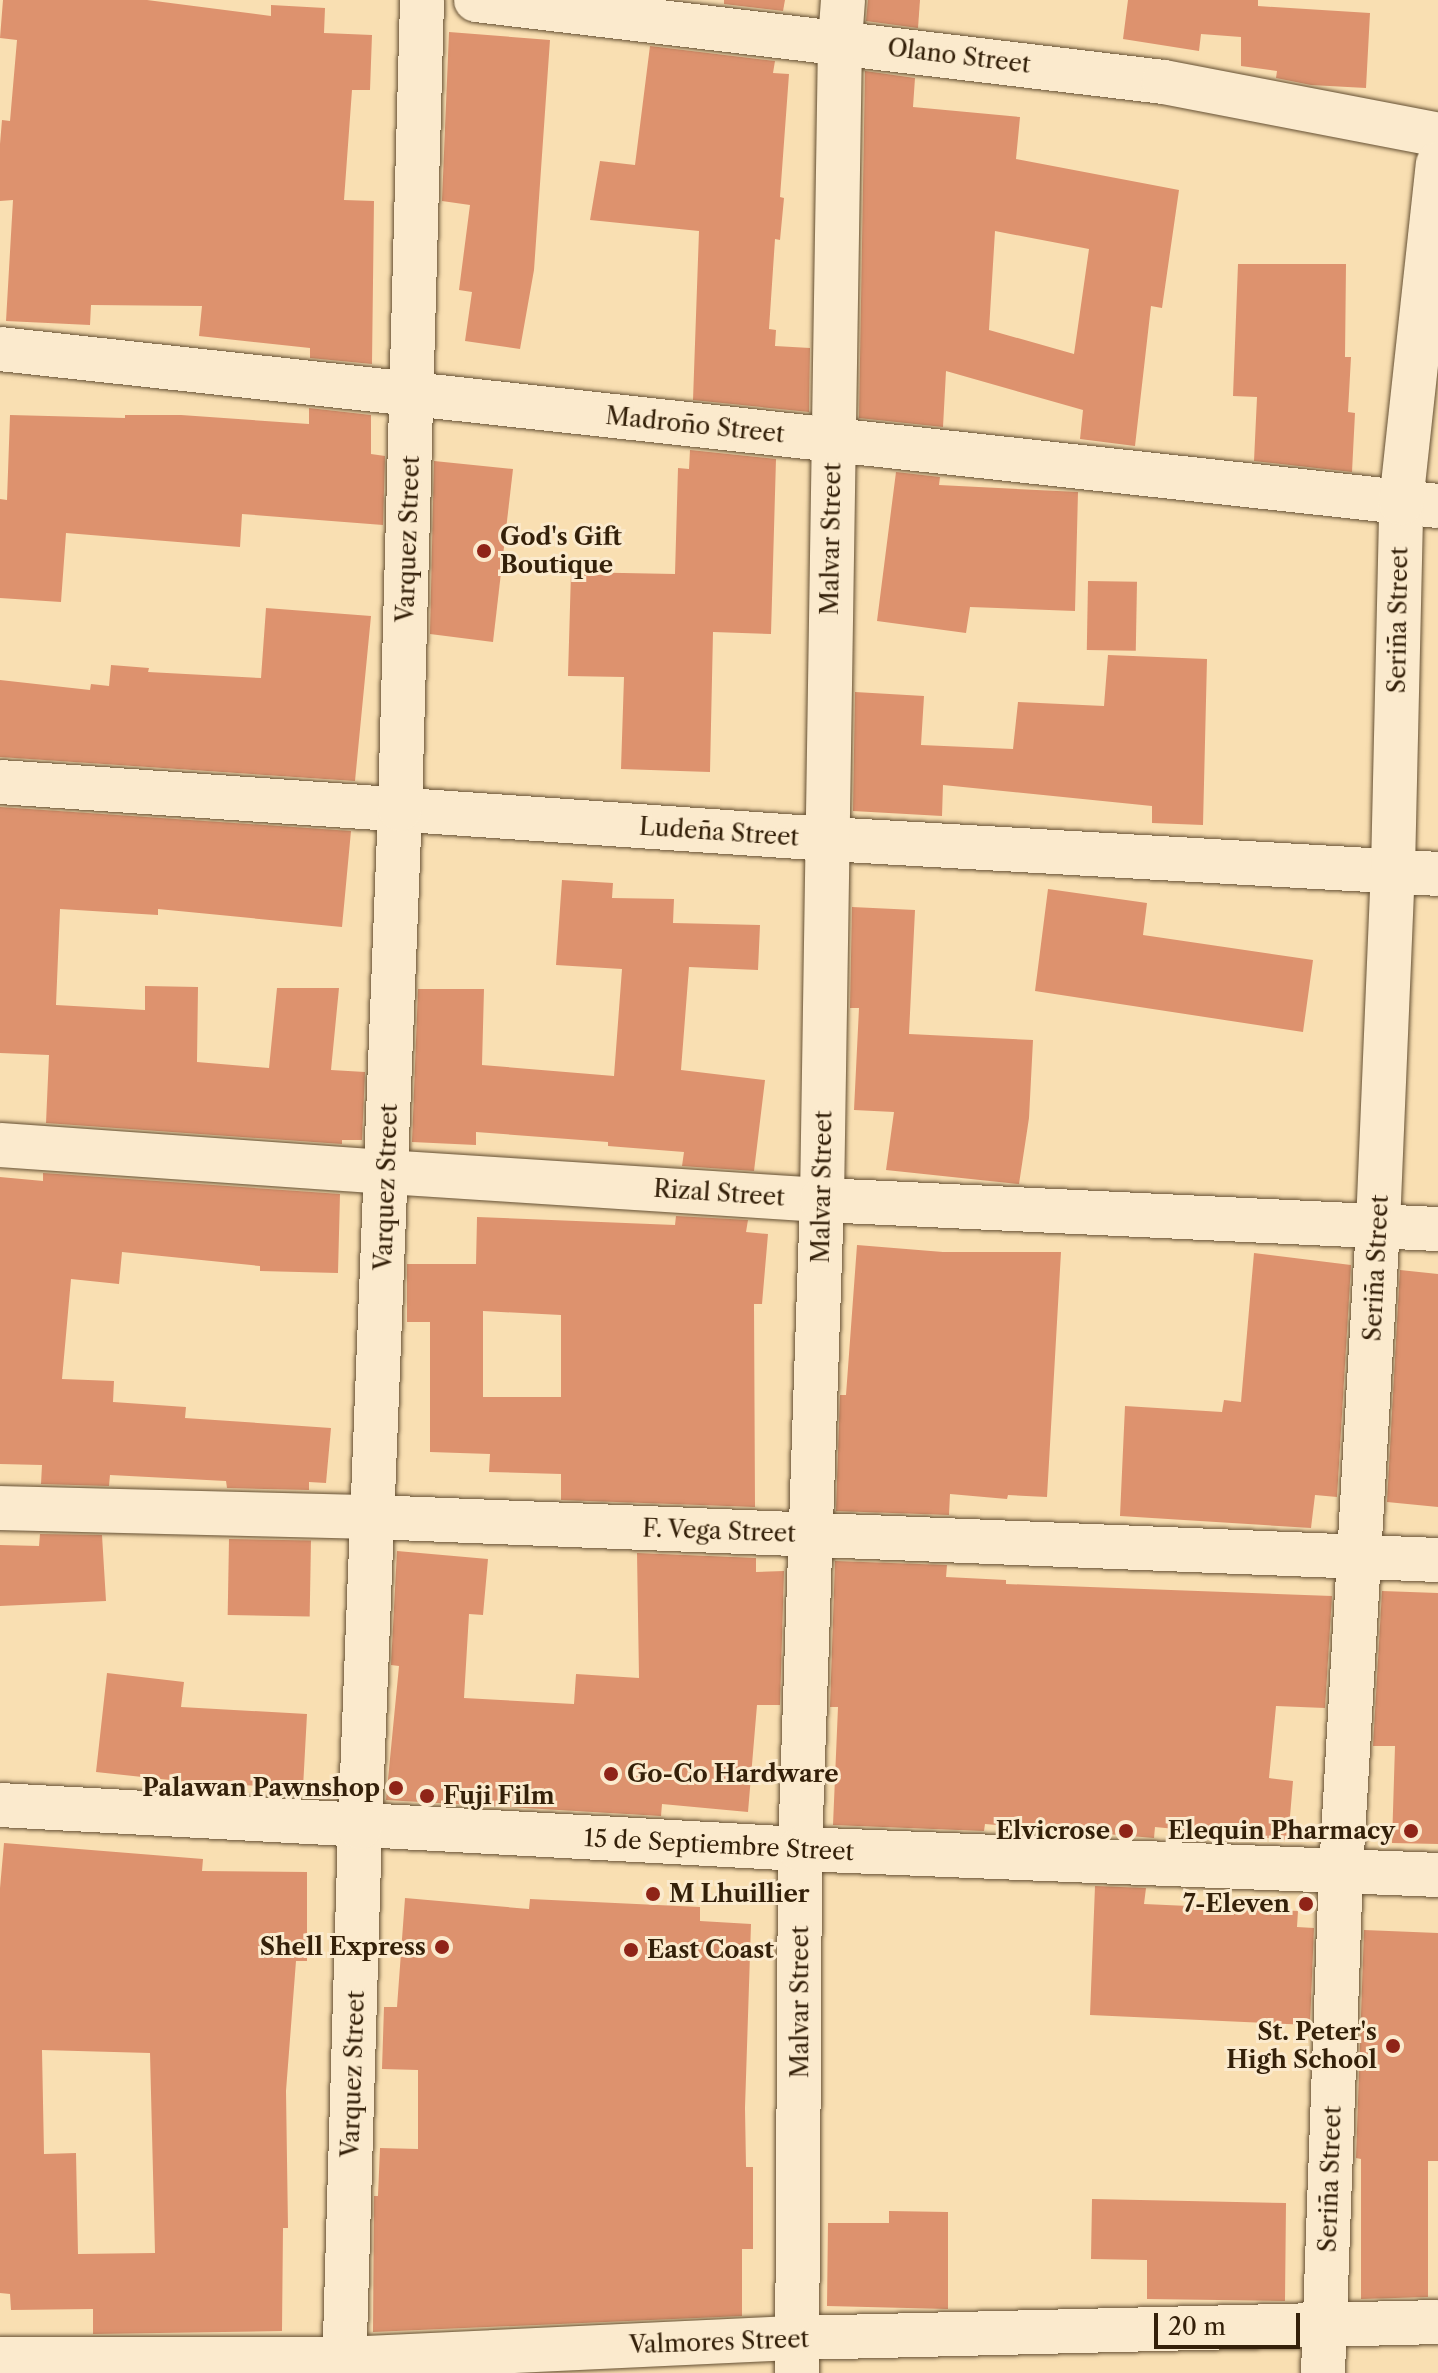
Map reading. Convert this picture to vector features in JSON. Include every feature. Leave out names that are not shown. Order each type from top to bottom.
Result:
[{"type":"street","name":"Varquez Street","points":[[345,2366],[360,1827],[400,809],[422,0]]},
{"type":"street","name":"Olano Street","points":[[476,0],[841,20],[1438,135]]},
{"type":"street","name":"Malvar Street","points":[[798,2356],[800,1849],[822,1200],[841,20]]},
{"type":"street","name":"Seriña Street","points":[[1323,2373],[1341,1871],[1378,1225],[1393,869],[1419,504],[1438,164]]},
{"type":"street","name":"Madroño Street","points":[[0,349],[1419,504]]},
{"type":"street","name":"Ludeña Street","points":[[0,782],[828,839],[1393,869],[1438,874]]},
{"type":"street","name":"Rizal Street","points":[[0,1145],[822,1200],[1438,1229]]},
{"type":"street","name":"F. Vega Street","points":[[0,1508],[372,1517],[1438,1560]]},
{"type":"street","name":"15 de Septiembre Street","points":[[0,1805],[800,1849],[1438,1875]]},
{"type":"street","name":"Valmores Street","points":[[0,2359],[345,2366],[798,2356],[1438,2322]]},
{"type":"building","points":[[3,0],[147,0],[271,16],[271,5],[325,8],[324,33],[372,35],[370,90],[352,90],[344,200],[374,201],[372,364],[310,358],[310,348],[199,336],[202,306],[91,305],[90,325],[6,321],[13,200],[0,201],[0,144],[2,120],[10,121],[17,40],[0,38]]},
{"type":"building","points":[[724,0],[785,0],[783,11],[724,4]]},
{"type":"building","points":[[868,0],[920,0],[918,28],[866,21]]},
{"type":"building","points":[[1128,0],[1258,0],[1258,6],[1370,13],[1366,88],[1311,85],[1276,78],[1277,71],[1241,66],[1241,37],[1201,34],[1199,51],[1123,39]]},
{"type":"building","points":[[449,32],[550,40],[534,270],[520,349],[465,341],[472,292],[459,290],[470,205],[442,201]]},
{"type":"building","points":[[650,46],[775,61],[773,73],[789,74],[780,197],[784,198],[780,240],[775,239],[769,329],[776,330],[775,346],[810,348],[809,412],[693,400],[699,231],[590,220],[600,161],[635,165]]},
{"type":"building","points":[[865,71],[915,78],[913,107],[1020,117],[1016,159],[1179,190],[1162,308],[1151,306],[1135,446],[1080,439],[1083,410],[946,371],[943,427],[859,418]],"holes":[[[995,231],[1089,249],[1074,354],[989,330]]]},
{"type":"building","points":[[1238,264],[1346,264],[1345,357],[1351,357],[1348,412],[1355,413],[1352,472],[1254,461],[1257,397],[1233,396]]},
{"type":"building","points":[[309,408],[371,415],[371,454],[385,456],[383,525],[242,514],[240,547],[66,533],[61,602],[0,598],[0,499],[7,500],[10,415],[125,418],[125,415],[181,415],[309,424]]},
{"type":"building","points":[[690,450],[776,459],[771,634],[713,632],[710,772],[621,769],[624,677],[568,676],[571,572],[675,574],[678,468],[689,469]]},
{"type":"building","points":[[434,461],[513,469],[493,642],[430,634]]},
{"type":"building","points":[[896,472],[940,477],[939,485],[1078,492],[1075,611],[970,607],[966,633],[877,621]]},
{"type":"building","points":[[1088,581],[1137,582],[1136,651],[1087,650]]},
{"type":"building","points":[[266,608],[371,616],[355,781],[0,757],[0,680],[90,690],[91,684],[109,686],[111,665],[149,668],[148,672],[261,678]]},
{"type":"building","points":[[1108,655],[1207,659],[1203,825],[1152,823],[1152,806],[943,785],[942,816],[853,811],[855,692],[924,696],[921,745],[1013,749],[1018,702],[1104,706]]},
{"type":"building","points":[[0,807],[351,831],[342,927],[158,909],[158,915],[60,909],[56,1005],[145,1010],[145,986],[198,987],[197,1062],[269,1068],[277,988],[339,988],[331,1070],[365,1072],[362,1140],[342,1140],[342,1144],[46,1123],[49,1055],[0,1053]]},
{"type":"building","points":[[562,880],[613,883],[612,898],[674,899],[673,923],[760,925],[758,970],[689,967],[681,1070],[765,1080],[754,1171],[682,1166],[684,1152],[608,1146],[608,1142],[476,1132],[476,1145],[412,1142],[418,989],[484,989],[482,1065],[614,1076],[622,969],[556,965]]},
{"type":"building","points":[[1048,889],[1147,903],[1143,935],[1313,960],[1303,1032],[1035,991]]},
{"type":"building","points":[[852,907],[915,910],[909,1034],[1033,1040],[1029,1118],[1019,1184],[886,1170],[894,1112],[854,1110],[859,1008],[850,1008]]},
{"type":"building","points":[[43,1173],[340,1194],[338,1273],[260,1271],[260,1266],[122,1252],[119,1284],[71,1279],[62,1379],[114,1381],[113,1402],[186,1407],[185,1418],[331,1428],[326,1483],[309,1482],[309,1490],[227,1488],[226,1481],[110,1475],[109,1486],[41,1484],[42,1465],[0,1464],[0,1177],[43,1181]]},
{"type":"building","points":[[676,1216],[748,1220],[746,1232],[768,1234],[762,1304],[754,1304],[755,1507],[561,1500],[561,1474],[489,1472],[490,1454],[430,1452],[430,1322],[407,1322],[407,1264],[476,1264],[477,1217],[675,1225]],"holes":[[[483,1311],[561,1315],[561,1397],[483,1397]]]},
{"type":"building","points":[[857,1245],[943,1252],[1061,1252],[1047,1497],[1008,1495],[1007,1499],[950,1494],[949,1515],[836,1511],[840,1395],[846,1395]]},
{"type":"building","points":[[1254,1253],[1351,1265],[1337,1497],[1315,1495],[1311,1528],[1120,1516],[1125,1406],[1222,1412],[1224,1400],[1241,1402]]},
{"type":"building","points":[[1400,1270],[1438,1274],[1438,1507],[1387,1502]]},
{"type":"building","points":[[40,1534],[102,1535],[106,1601],[0,1606],[0,1545],[39,1546]]},
{"type":"building","points":[[229,1539],[311,1540],[310,1616],[228,1615]]},
{"type":"building","points":[[397,1551],[488,1559],[483,1615],[469,1614],[464,1698],[574,1704],[576,1674],[639,1678],[637,1553],[756,1558],[756,1572],[784,1571],[780,1705],[757,1705],[748,1812],[662,1804],[661,1816],[386,1800],[399,1666],[391,1665]]},
{"type":"building","points":[[835,1561],[947,1565],[946,1577],[1006,1580],[1006,1584],[1332,1596],[1325,1708],[1276,1706],[1269,1778],[1293,1781],[1288,1840],[1155,1827],[1154,1838],[985,1824],[984,1831],[833,1825],[838,1707],[830,1707]]},
{"type":"building","points":[[1382,1591],[1438,1593],[1438,1844],[1392,1843],[1395,1746],[1373,1746]]},
{"type":"building","points":[[107,1673],[184,1682],[181,1707],[307,1714],[303,1788],[198,1783],[96,1772]]},
{"type":"building","points":[[4,1843],[203,1859],[202,1871],[307,1872],[307,1961],[296,1961],[286,2091],[288,2228],[283,2228],[282,2331],[93,2334],[93,2309],[11,2310],[10,2294],[0,2293],[0,1888]],"holes":[[[42,2050],[150,2053],[155,2253],[78,2254],[76,2153],[44,2154]]]},
{"type":"building","points":[[1095,1886],[1146,1888],[1144,1904],[1298,1911],[1297,1927],[1314,1928],[1310,2025],[1090,2015]]},
{"type":"building","points":[[405,1898],[529,1909],[530,1899],[700,1907],[700,1921],[751,1924],[745,2108],[746,2167],[753,2167],[753,2249],[742,2249],[742,2316],[373,2332],[374,2196],[378,2196],[380,2148],[418,2149],[418,2070],[382,2069],[384,2007],[397,2007]]},
{"type":"building","name":"St. Peter's High School","points":[[1364,1930],[1438,1933],[1438,2161],[1428,2161],[1428,2297],[1361,2299],[1361,2159],[1356,2158]]},
{"type":"building","points":[[1092,2199],[1286,2203],[1285,2301],[1147,2299],[1147,2260],[1091,2259]]},
{"type":"building","points":[[889,2211],[948,2212],[948,2309],[827,2306],[828,2223],[889,2223]]},
{"type":"place","name":"God's Gift Boutique","points":[[484,551]]},
{"type":"place","name":"Go-Co Hardware","points":[[611,1774]]},
{"type":"place","name":"Palawan Pawnshop","points":[[396,1788]]},
{"type":"place","name":"Fuji Film","points":[[427,1796]]},
{"type":"place","name":"Elvicrose","points":[[1126,1831]]},
{"type":"place","name":"Elequin Pharmacy","points":[[1411,1831]]},
{"type":"place","name":"M Lhuillier","points":[[653,1894]]},
{"type":"place","name":"7-Eleven","points":[[1306,1904]]},
{"type":"place","name":"Shell Express","points":[[442,1947]]},
{"type":"place","name":"East Coast","points":[[631,1950]]},
{"type":"place","name":"St. Peter's High School","points":[[1393,2046]]}]
